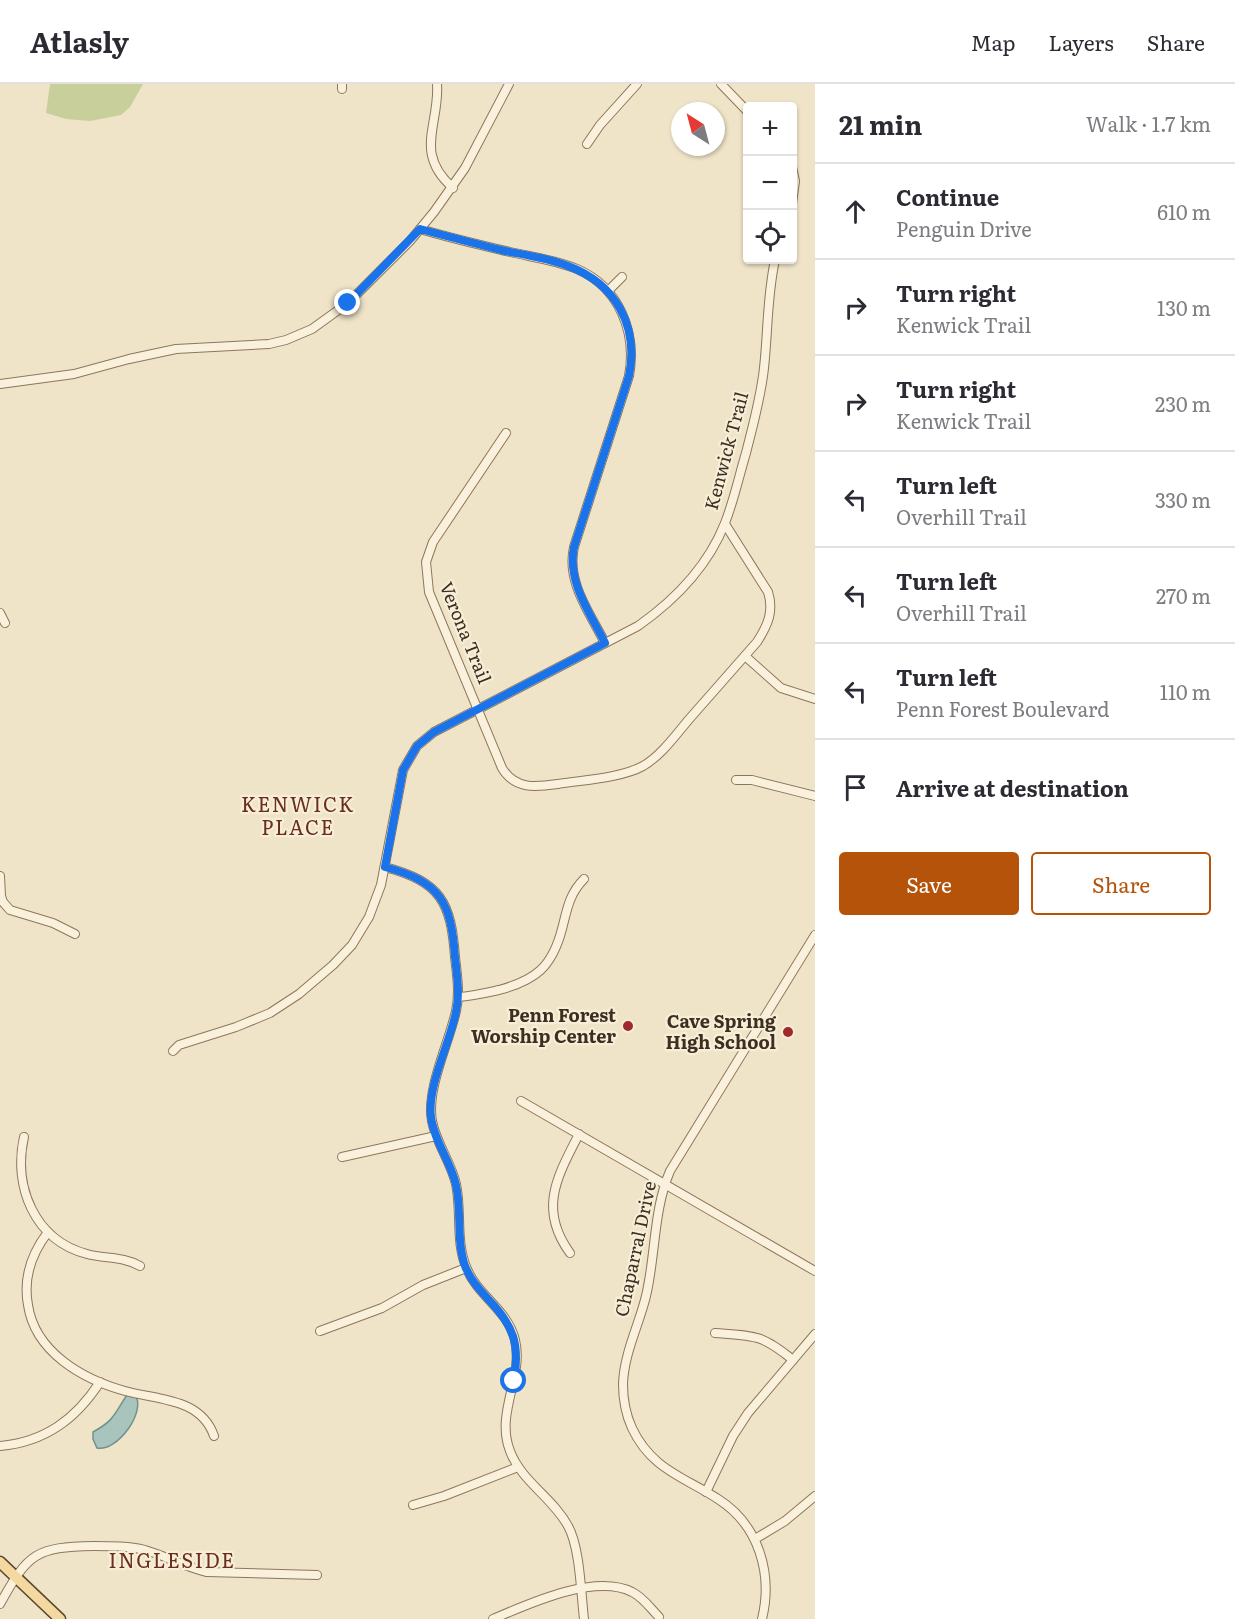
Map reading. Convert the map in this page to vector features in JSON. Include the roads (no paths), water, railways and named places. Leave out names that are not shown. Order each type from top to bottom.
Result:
[{"type":"main road","points":[[0,1562],[60,1619]]},
{"type":"street","points":[[437,84],[432,127],[432,154],[441,176],[453,188]]},
{"type":"street","points":[[0,384],[74,374],[164,351],[260,345],[301,334],[340,309],[420,229],[453,188],[478,146],[509,84]]},
{"type":"street","points":[[587,144],[600,125],[638,84]]},
{"type":"street","points":[[721,84],[743,108]]},
{"type":"street","points":[[420,229],[566,265],[592,277],[608,291],[622,311],[631,343],[632,363],[574,547],[572,562],[577,588],[605,643]]},
{"type":"street","name":"Kenwick Trail","points":[[173,1051],[179,1045],[236,1027],[270,1013],[299,994],[345,954],[361,931],[376,899],[385,867],[403,770],[417,746],[434,732],[605,643],[653,615],[681,591],[702,564],[725,524],[738,484],[761,391],[768,300],[774,264]]},
{"type":"street","points":[[608,291],[622,278]]},
{"type":"street","name":"Verona Trail","points":[[506,433],[439,531],[426,562],[426,583],[502,768],[509,778],[518,784],[531,787],[544,786],[608,776],[637,769],[651,761],[758,642],[771,613],[770,599],[768,592],[725,524]]},
{"type":"street","points":[[0,613],[5,623]]},
{"type":"street","points":[[745,656],[781,688],[815,699]]},
{"type":"street","points":[[735,780],[752,780],[815,796]]},
{"type":"street","points":[[385,867],[408,873],[435,891],[447,909],[453,929],[458,997],[456,1012],[431,1100],[431,1119],[456,1185],[460,1246],[466,1268],[481,1292],[503,1315],[515,1341],[516,1367],[506,1408],[505,1431],[509,1450],[518,1467],[568,1525],[575,1543],[584,1619]]},
{"type":"street","points":[[0,876],[1,896],[10,910],[53,923],[75,934]]},
{"type":"street","points":[[458,997],[472,996],[519,984],[541,970],[555,949],[572,893],[584,879]]},
{"type":"street","name":"Chaparral Drive","points":[[762,1619],[766,1600],[766,1581],[762,1555],[755,1539],[728,1505],[663,1468],[645,1449],[629,1419],[624,1395],[625,1368],[646,1296],[660,1201],[665,1184],[676,1161],[815,935]]},
{"type":"street","points":[[521,1101],[815,1271]]},
{"type":"street","points":[[570,1253],[555,1226],[552,1202],[559,1174],[579,1134]]},
{"type":"street","points":[[342,1157],[436,1136]]},
{"type":"street","points":[[24,1137],[21,1170],[24,1195],[33,1214],[48,1232],[79,1252],[121,1258],[140,1266]]},
{"type":"street","points":[[48,1232],[38,1246],[28,1272],[27,1295],[32,1320],[40,1338],[54,1354],[75,1369],[100,1382],[128,1392],[185,1405],[202,1415],[214,1436]]},
{"type":"street","points":[[320,1331],[382,1308],[423,1285],[466,1268]]},
{"type":"street","points":[[715,1333],[758,1337],[773,1344],[793,1360]]},
{"type":"street","points":[[706,1492],[733,1436],[747,1413],[815,1334]]},
{"type":"street","points":[[0,1446],[34,1439],[55,1429],[75,1413],[100,1382]]},
{"type":"street","points":[[413,1505],[444,1496],[518,1467]]},
{"type":"street","points":[[755,1539],[785,1521],[815,1496]]},
{"type":"street","points":[[0,1604],[15,1576],[30,1560],[45,1551],[75,1547],[120,1546],[149,1551],[191,1569],[207,1572],[317,1575]]},
{"type":"street","points":[[493,1619],[580,1589],[604,1587],[624,1589],[639,1597],[659,1617]]},
{"type":"water","points":[[135,1394],[138,1402],[137,1411],[128,1429],[113,1444],[105,1448],[97,1448],[93,1432],[110,1420],[127,1395]]},
{"type":"place","name":"Penn Forest Worship Center","points":[[628,1026]]},
{"type":"place","name":"Cave Spring High School","points":[[788,1032]]},
{"type":"district","name":"KENWICK PLACE","points":[[298,816]]},
{"type":"district","name":"INGLESIDE","points":[[172,1561]]}]
